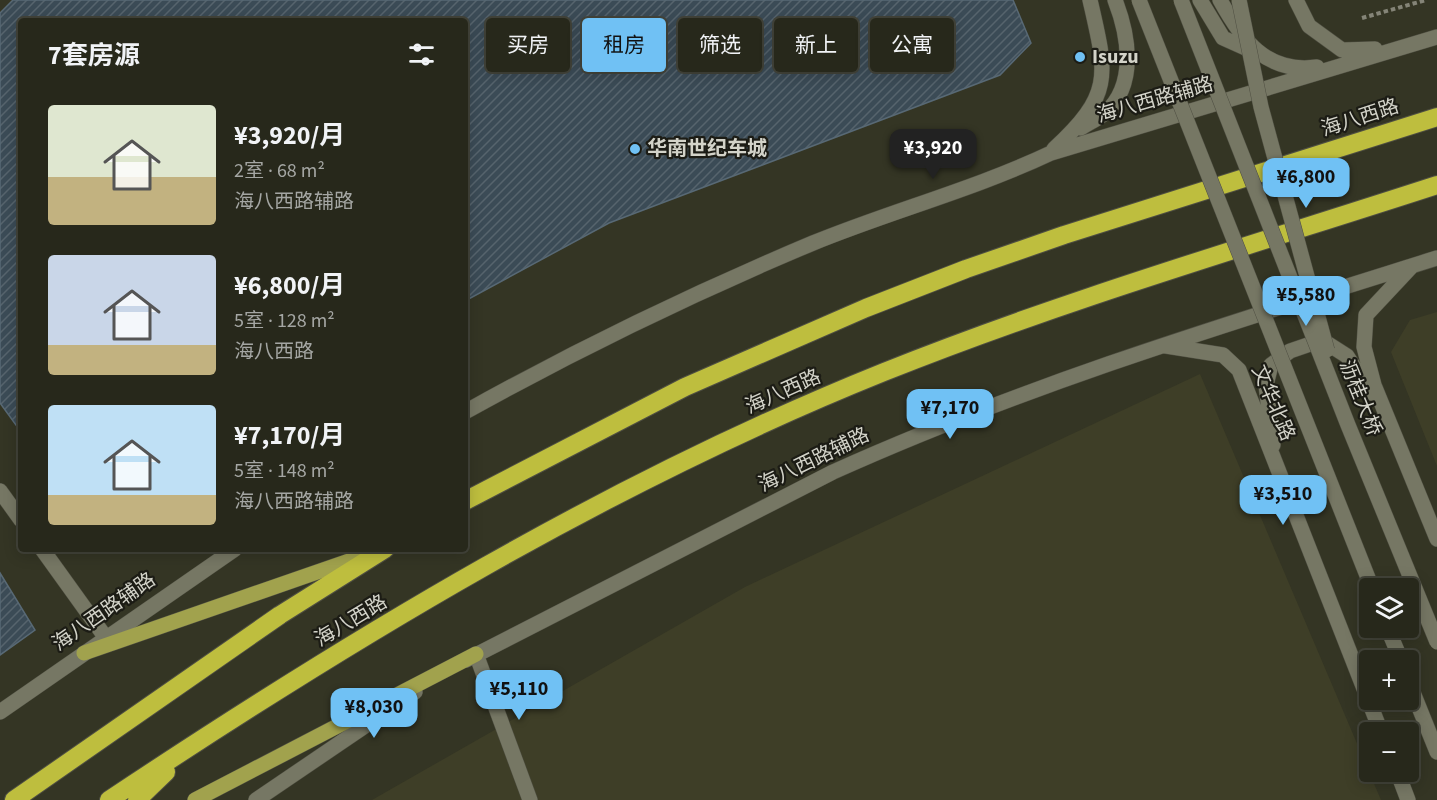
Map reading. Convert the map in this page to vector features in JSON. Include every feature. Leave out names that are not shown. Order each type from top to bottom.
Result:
[{"type":"highway","name":"海八西路","points":[[468,499],[685,387],[886,300],[1064,235],[1437,117]]},
{"type":"highway","name":"海八西路","points":[[109,800],[194,744],[483,567],[685,462],[808,405],[883,373],[1082,300],[1437,185]]},
{"type":"highway","points":[[14,800],[252,634],[379,552]]},
{"type":"highway","name":"海八西路","points":[[137,800],[194,744]]},
{"type":"main road","points":[[1051,153],[1084,121],[1100,90],[1104,62],[1090,0]]},
{"type":"main road","points":[[1071,134],[1105,113],[1122,91],[1129,63],[1120,14],[1115,0]]},
{"type":"main road","points":[[1139,0],[1368,578]]},
{"type":"main road","name":"沥桂大桥","points":[[1181,0],[1347,425],[1437,642]]},
{"type":"main road","points":[[1200,0],[1222,38],[1263,55]]},
{"type":"main road","points":[[1220,0],[1237,30],[1277,65],[1306,69],[1344,64]]},
{"type":"main road","points":[[1239,0],[1261,107],[1347,425]]},
{"type":"main road","points":[[1296,0],[1310,26],[1342,50],[1402,47]]},
{"type":"main road","name":"海八西路辅路","points":[[468,410],[568,355],[708,289],[814,243],[1051,153],[1437,37]]},
{"type":"main road","name":"海八西路辅路","points":[[256,800],[336,744],[476,654],[833,472],[987,408],[1160,346],[1437,258]]},
{"type":"main road","points":[[1413,265],[1366,315],[1364,347],[1374,385],[1437,539]]},
{"type":"main road","points":[[1273,457],[1271,413],[1266,385],[1271,365],[1290,351],[1322,340],[1347,356],[1372,393],[1395,438]]},
{"type":"main road","name":"文华北路","points":[[1160,346],[1197,349],[1223,356],[1239,370],[1377,722]]},
{"type":"main road","points":[[0,490],[18,516]]},
{"type":"main road","points":[[44,552],[106,638]]},
{"type":"main road","name":"海八西路辅路","points":[[0,712],[231,552]]},
{"type":"main road","points":[[84,653],[375,552]]},
{"type":"main road","points":[[195,800],[476,654],[530,800]]},
{"type":"main road","points":[[1419,707],[1437,752]]},
{"type":"main road","points":[[1401,782],[1408,800]]},
{"type":"path","points":[[1362,18],[1426,0]]},
{"type":"shaded area","points":[[1437,312],[1437,466],[1391,352],[1410,320]]},
{"type":"shaded area","points":[[1200,374],[1359,748],[1359,782],[1373,782],[1381,800],[372,800],[745,587]]},
{"type":"building","name":"华南世纪车城","points":[[13,0],[1013,0],[1031,43],[1000,75],[609,223],[468,299],[468,18],[18,18],[18,428],[0,403],[0,13]]},
{"type":"building","points":[[0,573],[35,630],[0,655]]},
{"type":"place","name":"Isuzu","points":[[1080,57]]},
{"type":"place","name":"华南世纪车城","points":[[635,149]]}]
